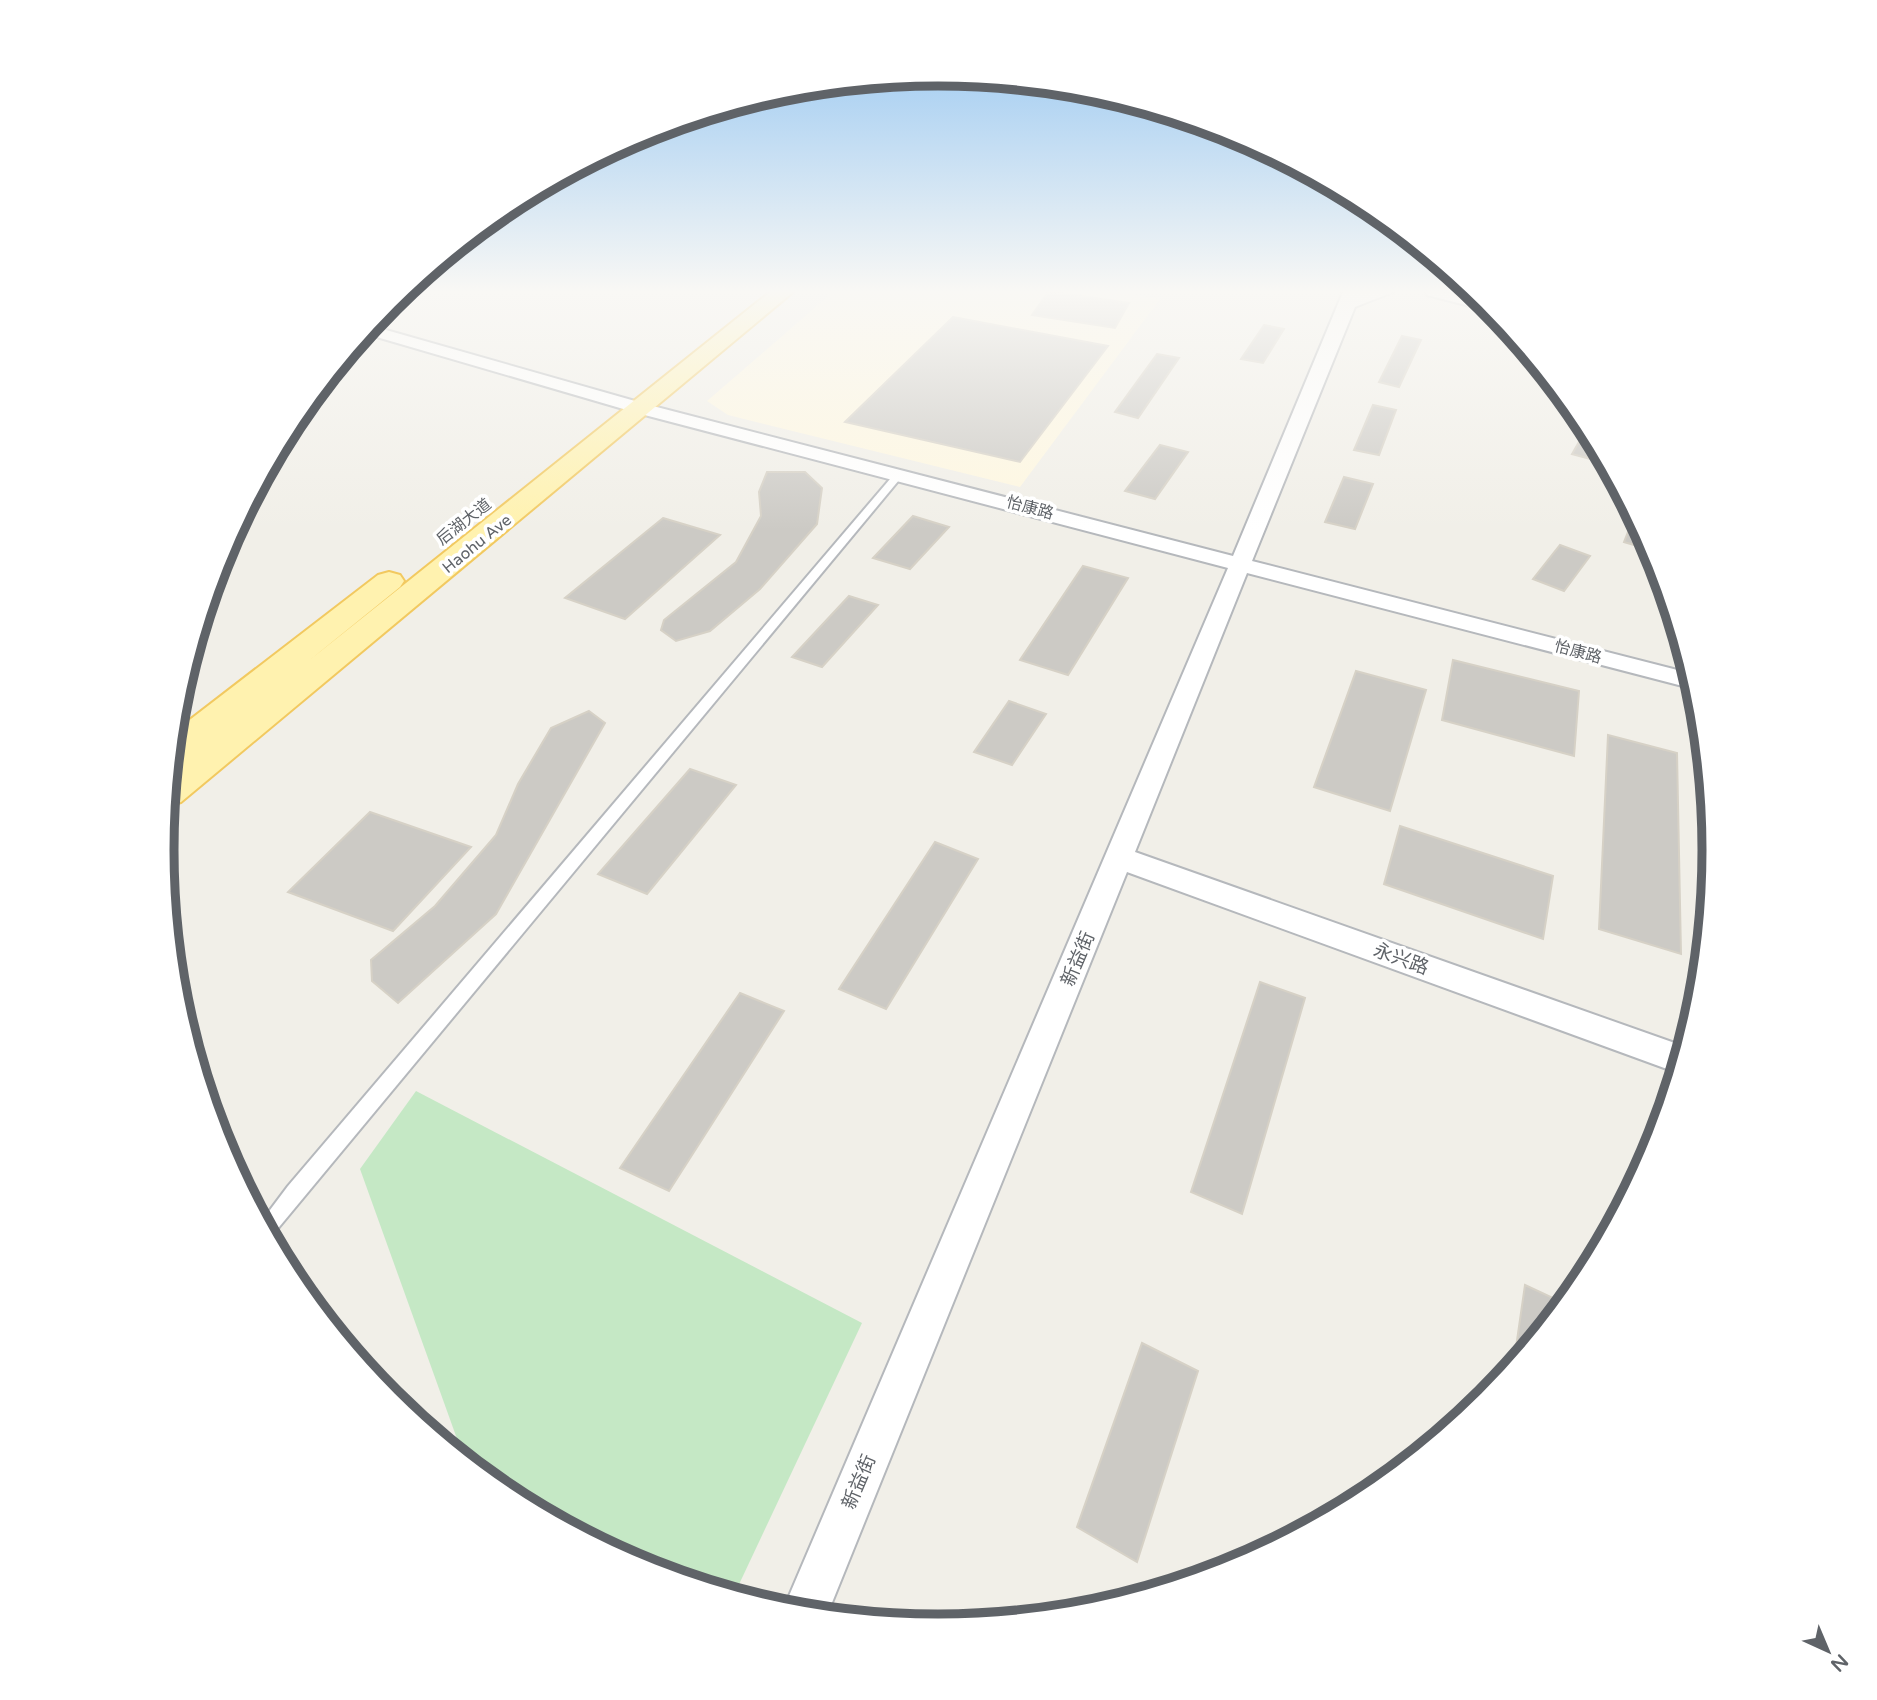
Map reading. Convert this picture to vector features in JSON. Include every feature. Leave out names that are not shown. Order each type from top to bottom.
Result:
[{"type":"main road","name":"后湖大道","points":[[182,743],[631,405],[669,371]]},
{"type":"main road","name":"Haohu Ave","points":[[177,785],[631,405],[676,371]]},
{"type":"street","name":"怡康路","points":[[514,371],[631,405],[1683,679]]},
{"type":"street","name":"新益街","points":[[809,1603],[1120,858],[1319,371]]},
{"type":"street","name":"永兴路","points":[[1120,858],[1674,1056]]},
{"type":"lane","points":[[272,1223],[312,1171],[899,474]]},
{"type":"shaded area","points":[[741,371],[1106,371],[1020,487],[728,415],[707,401]]},
{"type":"green space","points":[[416,1091],[862,1323],[738,1587],[693,1574],[600,1535],[556,1512],[459,1445],[360,1169]]},
{"type":"building","points":[[897,371],[1089,371],[1020,462],[845,422]]},
{"type":"building","points":[[1144,371],[1170,371],[1138,418],[1115,412]]},
{"type":"building","points":[[1384,371],[1406,371],[1399,387],[1379,382]]},
{"type":"building","points":[[1373,405],[1396,410],[1379,455],[1354,450]]},
{"type":"building","points":[[1581,437],[1595,460],[1572,454]]},
{"type":"building","points":[[1160,445],[1188,452],[1155,499],[1125,491]]},
{"type":"building","points":[[767,472],[805,472],[822,488],[817,524],[760,589],[710,631],[676,641],[661,630],[664,620],[736,562],[761,516],[759,492]]},
{"type":"building","points":[[1344,477],[1373,484],[1355,529],[1325,522]]},
{"type":"building","points":[[913,516],[949,527],[910,569],[873,558]]},
{"type":"building","points":[[663,518],[720,535],[625,619],[565,598]]},
{"type":"building","points":[[1630,526],[1640,547],[1624,542]]},
{"type":"building","points":[[1560,545],[1590,556],[1564,591],[1533,579]]},
{"type":"building","points":[[1083,566],[1128,578],[1068,675],[1020,660]]},
{"type":"building","points":[[849,596],[878,605],[822,667],[792,657]]},
{"type":"building","points":[[1453,660],[1579,691],[1574,756],[1442,720]]},
{"type":"building","points":[[1356,671],[1426,690],[1390,811],[1314,787]]},
{"type":"building","points":[[1009,701],[1046,714],[1012,765],[974,752]]},
{"type":"building","points":[[589,711],[605,723],[496,914],[398,1003],[372,981],[371,960],[435,906],[496,835],[518,784],[551,728]]},
{"type":"building","points":[[1608,735],[1677,753],[1681,954],[1599,929]]},
{"type":"building","points":[[690,769],[736,785],[647,894],[598,874]]},
{"type":"building","points":[[370,812],[471,847],[393,931],[288,892]]},
{"type":"building","points":[[1400,826],[1553,876],[1543,939],[1384,884]]},
{"type":"building","points":[[935,842],[978,859],[886,1009],[839,989]]},
{"type":"building","points":[[1260,982],[1305,998],[1242,1214],[1191,1192]]},
{"type":"building","points":[[740,993],[784,1011],[669,1191],[620,1168]]},
{"type":"building","points":[[1525,1285],[1556,1299],[1515,1351]]},
{"type":"building","points":[[1142,1343],[1198,1371],[1137,1562],[1077,1527]]}]
